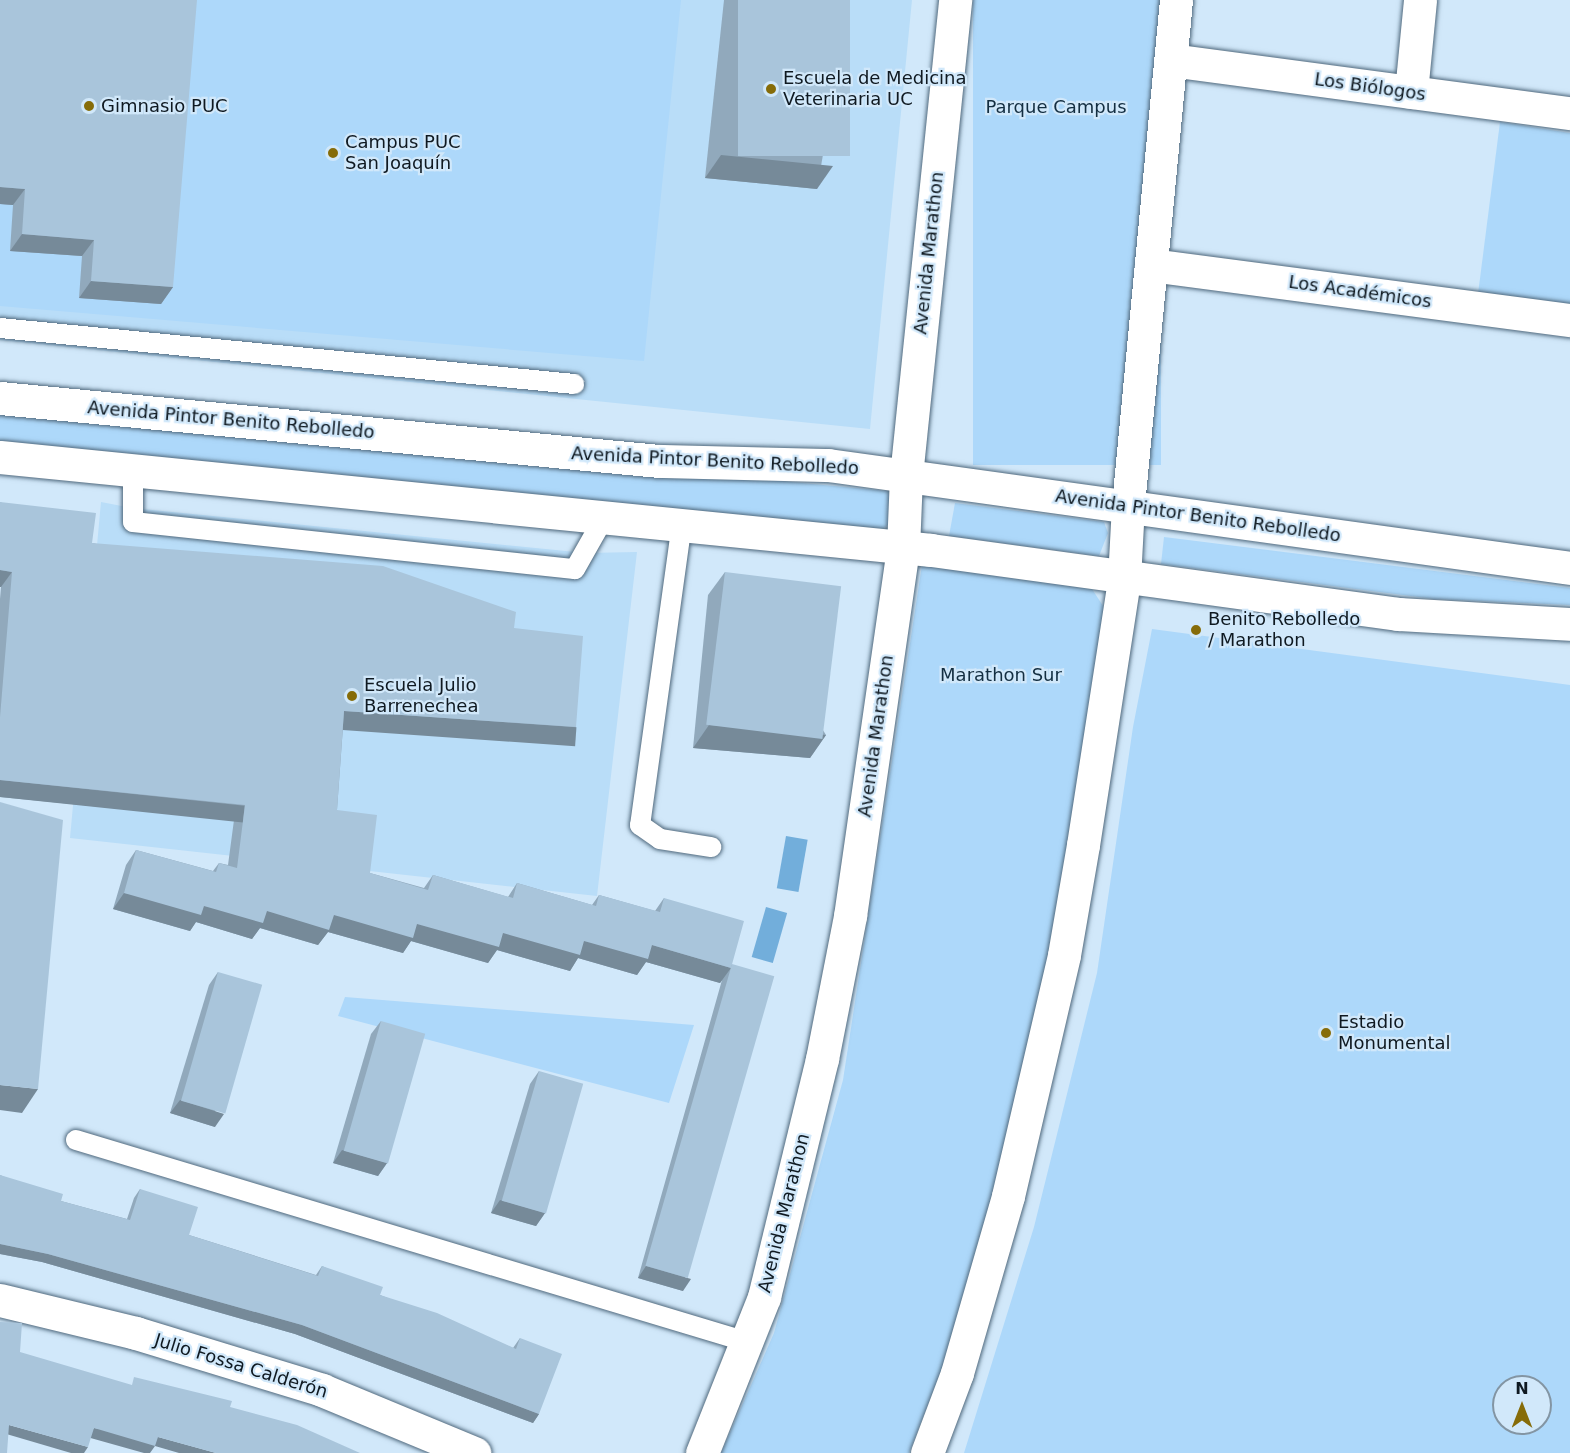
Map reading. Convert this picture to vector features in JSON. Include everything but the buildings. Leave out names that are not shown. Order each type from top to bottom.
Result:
[{"type":"street","name":"Avenida Marathon","points":[[702,1453],[747,1342],[779,1239],[837,989],[903,548],[906,476],[955,0]]},
{"type":"street","points":[[927,1453],[985,1282],[1045,1041],[1083,845],[1124,579],[1128,505],[1176,0]]},
{"type":"street","points":[[1411,92],[1420,0]]},
{"type":"street","name":"Los Biólogos","points":[[1171,60],[1570,113]]},
{"type":"street","name":"Los Académicos","points":[[1151,265],[1570,320]]},
{"type":"street","name":"Avenida Pintor Benito Rebolledo","points":[[0,398],[615,457],[828,465],[1570,568]]},
{"type":"street","points":[[0,457],[605,516],[903,548],[1398,614],[1570,624]]},
{"type":"street","name":"Julio Fossa Calderón","points":[[0,1300],[136,1333],[312,1386],[474,1453]]},
{"type":"lane","points":[[0,328],[574,384]]},
{"type":"lane","points":[[132,470],[133,522],[575,569],[605,516]]},
{"type":"lane","points":[[682,524],[640,825],[660,839],[711,847]]},
{"type":"lane","points":[[76,1140],[747,1342]]},
{"type":"shaded area","name":"Campus PUC San Joaquín","points":[[0,0],[912,0],[870,429],[0,340]]},
{"type":"shaded area","name":"Escuela Julio Barrenechea","points":[[101,502],[132,508],[586,553],[637,552],[597,896],[70,838]]},
{"type":"shaded area","points":[[786,836],[808,840],[798,892],[777,888]]},
{"type":"shaded area","points":[[766,907],[787,913],[773,963],[752,957]]},
{"type":"green space","name":"Campus PUC San Joaquín","points":[[0,0],[681,0],[644,361],[0,306]]},
{"type":"green space","name":"Parque Campus","points":[[973,0],[1161,0],[1161,465],[973,465]]},
{"type":"green space","points":[[1500,122],[1570,133],[1570,307],[1478,294]]},
{"type":"green space","points":[[0,414],[645,477],[760,479],[888,491],[894,499],[891,523],[882,529],[0,441]]},
{"type":"green space","points":[[955,503],[1104,522],[1108,533],[1099,556],[949,536]]},
{"type":"green space","points":[[1164,537],[1570,588],[1570,605],[1434,599],[1161,564]]},
{"type":"green space","name":"Marathon Sur","points":[[922,565],[1092,589],[1107,612],[1034,1036],[963,1314],[909,1453],[721,1453],[774,1333],[843,1080]]},
{"type":"green space","name":"Estadio Monumental","points":[[1152,629],[1570,685],[1570,1453],[964,1453],[1034,1227],[1097,973],[1133,727]]},
{"type":"green space","points":[[345,997],[694,1025],[669,1103],[338,1016]]},
{"type":"place","name":"Escuela de Medicina Veterinaria UC","points":[[771,89]]},
{"type":"place","name":"Gimnasio PUC","points":[[89,106]]},
{"type":"place","name":"Campus PUC San Joaquín","points":[[333,153]]},
{"type":"place","name":"Benito Rebolledo / Marathon","points":[[1196,630]]},
{"type":"place","name":"Escuela Julio Barrenechea","points":[[352,696]]},
{"type":"place","name":"Estadio Monumental","points":[[1326,1033]]}]
